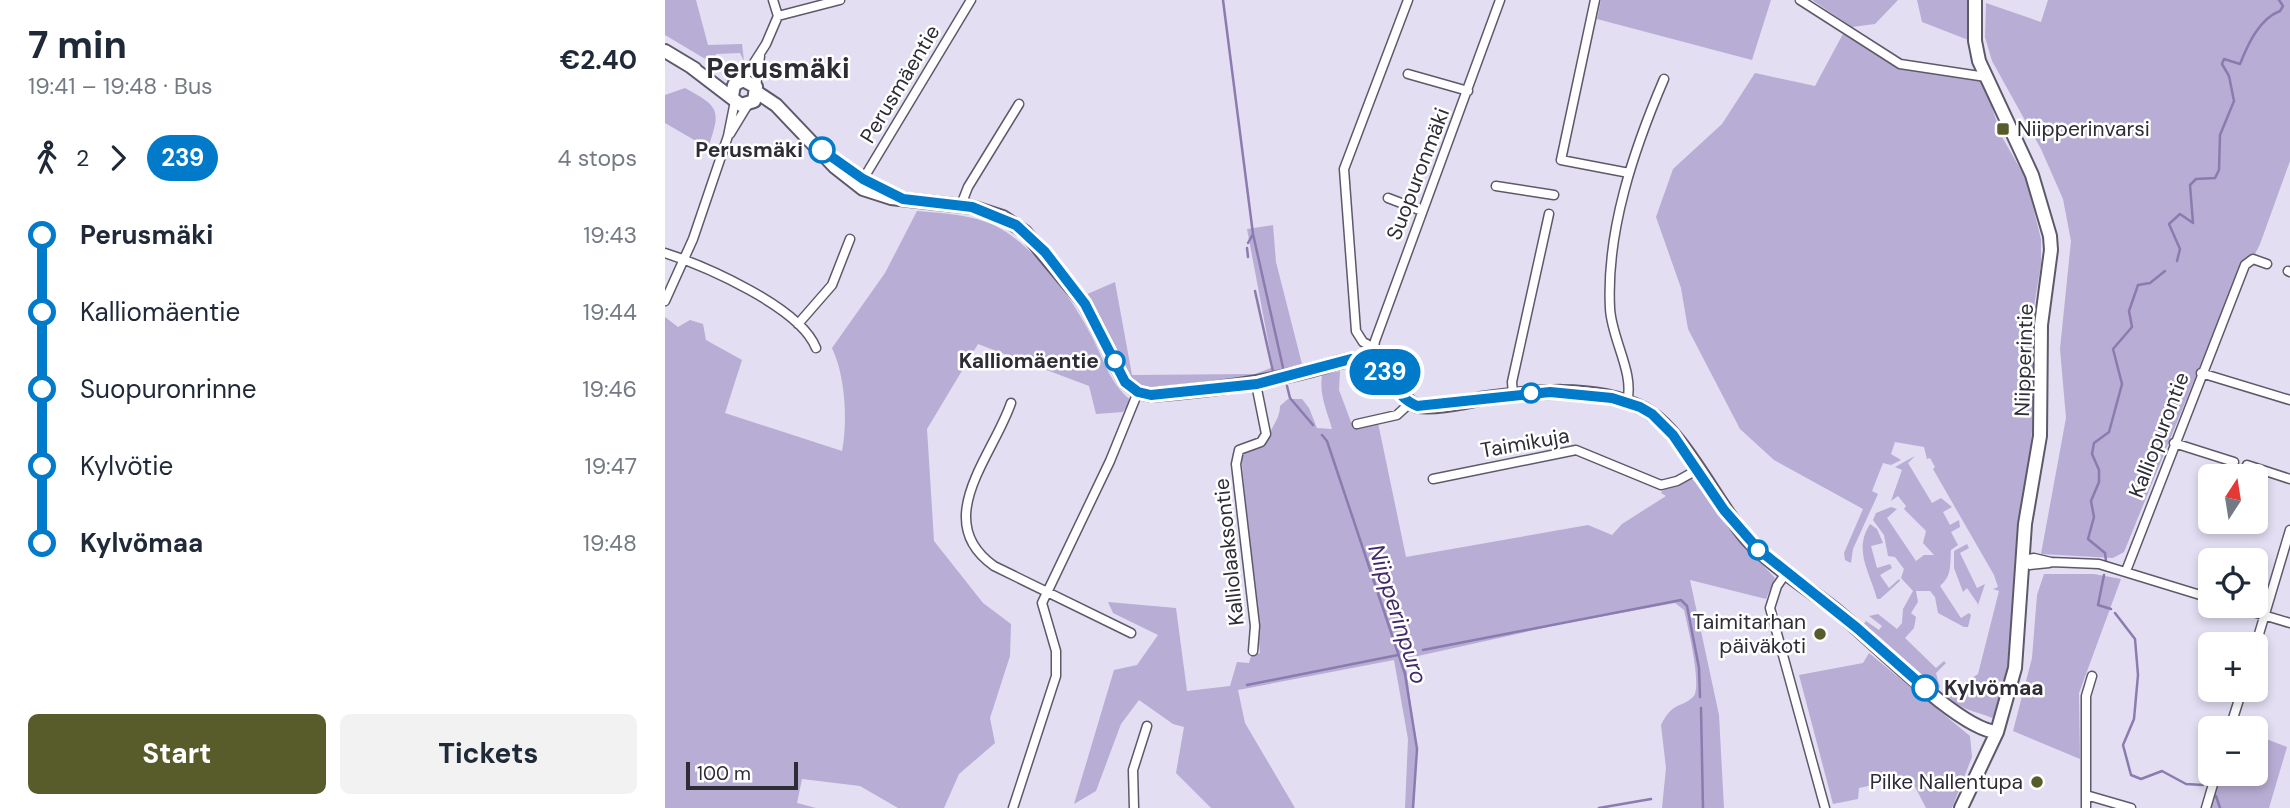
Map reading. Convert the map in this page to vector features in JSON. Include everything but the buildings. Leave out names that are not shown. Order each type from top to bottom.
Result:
[{"type":"street","points":[[745,94],[778,16],[773,0]]},
{"type":"street","points":[[778,16],[840,0]]},
{"type":"street","name":"Perusmäentie","points":[[861,183],[971,0]]},
{"type":"street","points":[[1408,0],[1344,169],[1356,331],[1410,403],[1427,407],[1513,394],[1570,393],[1627,402],[1652,414],[1664,424],[1748,540],[1968,719],[1989,723],[1997,732]]},
{"type":"street","name":"Suopuronmäki","points":[[1373,354],[1422,211],[1500,0]]},
{"type":"street","points":[[1595,0],[1561,160],[1629,173]]},
{"type":"street","points":[[1800,0],[1899,64],[1986,77]]},
{"type":"street","name":"Niipperintie","points":[[1968,808],[1993,754],[2015,668],[2025,524],[2040,436],[2041,325],[2049,278],[2050,236],[2032,175],[1986,77],[1975,41],[1975,0]]},
{"type":"street","points":[[665,51],[784,116],[830,159],[861,183],[903,199],[961,205],[1009,220],[1045,252],[1085,304],[1125,382],[1138,392],[1161,394],[1257,384],[1373,354]]},
{"type":"street","points":[[665,301],[685,260],[728,136],[761,53]]},
{"type":"street","points":[[1408,74],[1468,91]]},
{"type":"street","points":[[1627,402],[1627,382],[1613,335],[1609,288],[1629,173],[1664,79]]},
{"type":"street","points":[[961,205],[975,176],[1019,104]]},
{"type":"street","points":[[1496,186],[1554,195]]},
{"type":"street","points":[[1388,198],[1422,211]]},
{"type":"street","points":[[1513,394],[1512,382],[1549,214]]},
{"type":"street","points":[[798,324],[832,285],[850,239]]},
{"type":"street","points":[[665,253],[757,294],[798,324],[812,338],[816,348]]},
{"type":"street","name":"Kalliopurontie","points":[[2126,571],[2245,265],[2253,259],[2267,264]]},
{"type":"street","points":[[2201,373],[2290,400]]},
{"type":"street","name":"Kalliolaaksontie","points":[[1253,651],[1255,626],[1236,464],[1240,450],[1261,442],[1266,434],[1257,384]]},
{"type":"street","points":[[1013,808],[1056,676],[1056,651],[1043,611],[1047,592],[1109,461],[1138,392]]},
{"type":"street","points":[[1011,403],[965,504],[969,538],[981,558],[1131,634]]},
{"type":"street","points":[[1357,424],[1397,415],[1410,403]]},
{"type":"street","points":[[2175,443],[2234,462]]},
{"type":"street","name":"Taimikuja","points":[[1433,480],[1576,450],[1661,485],[1677,481],[1697,470]]},
{"type":"street","points":[[2268,472],[2290,479]]},
{"type":"street","points":[[2268,606],[2290,530]]},
{"type":"street","points":[[2023,560],[2030,565],[2051,562],[2099,564],[2198,594]]},
{"type":"street","points":[[1786,573],[1777,586],[1770,608],[1825,808]]},
{"type":"street","points":[[2268,617],[2290,624]]},
{"type":"street","points":[[2086,808],[2086,696],[2092,676]]},
{"type":"street","points":[[1134,808],[1133,770],[1147,726]]},
{"type":"street","name":"Niipperintie","points":[[1961,808],[1997,732]]},
{"type":"street","points":[[2206,808],[2212,786]]},
{"type":"street","points":[[2086,795],[2131,808]]},
{"type":"shaded area","points":[[665,0],[696,0],[708,45],[742,44],[744,61],[740,53],[716,54],[716,63],[712,63],[665,35]]},
{"type":"shaded area","points":[[1601,0],[1771,0],[1752,60],[1597,19]]},
{"type":"shaded area","points":[[1812,0],[1898,0],[1875,24],[1852,27]]},
{"type":"shaded area","points":[[1917,0],[1972,0],[1971,41],[1922,22]]},
{"type":"shaded area","points":[[2048,0],[2290,0],[2290,161],[2260,244],[2254,256],[2242,263],[2124,552],[2113,558],[2041,554],[2066,418],[2060,349],[2071,241],[2063,199],[2041,149],[1992,61],[1985,37],[1986,3],[2041,22]]},
{"type":"shaded area","points":[[1844,32],[1897,67],[1983,80],[2001,135],[2026,179],[2041,239],[2041,264],[2031,325],[2034,387],[2030,472],[2013,651],[1996,716],[1992,718],[1955,703],[1945,692],[1947,684],[1954,690],[1978,674],[1999,591],[1993,589],[1998,587],[1994,575],[1933,469],[1935,467],[1930,458],[1927,459],[1924,447],[1895,442],[1891,454],[1901,460],[1891,465],[1883,463],[1872,491],[1878,494],[1853,549],[1851,563],[1845,560],[1844,553],[1863,509],[1774,460],[1740,429],[1688,329],[1681,288],[1656,217],[1673,169],[1722,124],[1755,73],[1815,86]]},
{"type":"shaded area","points":[[685,88],[705,100],[715,111],[715,125],[708,148],[665,123],[665,95]]},
{"type":"shaded area","points":[[917,211],[978,219],[1002,230],[1033,254],[1073,304],[1113,379],[1131,400],[1123,412],[1096,414],[1089,386],[978,344],[927,429],[934,541],[983,603],[1011,624],[1010,656],[990,718],[995,743],[959,774],[944,808],[898,808],[860,786],[802,779],[797,803],[816,808],[665,808],[665,317],[678,327],[690,320],[703,324],[706,340],[742,360],[725,413],[842,451],[844,398],[840,371],[832,348],[885,273]]},
{"type":"shaded area","points":[[1273,225],[1276,262],[1303,368],[1236,383],[1144,390],[1135,383],[1085,295],[1115,282],[1132,375],[1255,374],[1273,367],[1247,229]]},
{"type":"shaded area","points":[[1340,371],[1339,390],[1351,422],[1377,418],[1406,557],[1588,525],[1612,535],[1622,524],[1666,496],[1661,493],[1664,488],[1690,477],[1696,483],[1729,529],[1775,578],[1766,599],[1690,580],[1719,715],[1724,808],[1662,808],[1666,768],[1661,725],[1673,709],[1688,701],[1696,691],[1693,655],[1684,610],[1675,603],[1566,623],[1409,658],[1406,665],[1416,749],[1413,808],[1405,808],[1408,739],[1394,660],[1238,690],[1245,723],[1295,808],[1211,808],[1176,773],[1184,727],[1173,724],[1139,700],[1121,724],[1096,791],[1074,804],[1114,670],[1137,665],[1158,635],[1113,613],[1108,602],[1176,608],[1187,691],[1230,686],[1237,662],[1249,663],[1251,656],[1260,653],[1241,454],[1246,448],[1268,438],[1279,415],[1280,406],[1288,399],[1302,399],[1317,428],[1332,429],[1323,396],[1322,375]]},
{"type":"shaded area","points":[[1915,456],[1908,463],[1932,503],[1941,498],[1952,507],[1943,512],[1950,525],[1959,520],[1960,527],[1951,532],[1958,545],[1951,550],[1948,574],[1940,586],[1961,618],[1969,613],[1971,615],[1968,627],[1964,627],[1938,613],[1935,597],[1930,591],[1916,591],[1918,602],[1911,613],[1916,617],[1914,628],[1905,638],[1936,668],[1944,661],[1946,663],[1936,673],[1940,688],[1911,667],[1863,625],[1866,621],[1879,630],[1882,626],[1869,616],[1878,614],[1897,629],[1902,623],[1903,609],[1913,591],[1901,578],[1904,569],[1895,557],[1888,556],[1884,535],[1873,520],[1876,513],[1891,507],[1897,509],[1887,518],[1916,561],[1924,555],[1934,555],[1923,543],[1926,531],[1904,509],[1906,506],[1898,496],[1891,501],[1902,470],[1895,467]]},
{"type":"shaded area","points":[[1870,524],[1877,529],[1883,543],[1871,546],[1877,568],[1890,564],[1892,568],[1880,575],[1889,588],[1899,579],[1900,581],[1880,599],[1877,599],[1863,552],[1865,534]]},
{"type":"shaded area","points":[[1967,544],[1969,548],[1960,553],[1977,588],[1985,584],[1977,608],[1978,604],[1967,588],[1963,592],[1954,568],[1954,551]]},
{"type":"shaded area","points":[[2044,574],[2094,574],[2121,579],[2079,693],[2080,759],[2013,731],[2032,658],[2037,595]]},
{"type":"shaded area","points":[[1869,653],[1970,736],[1972,757],[1952,808],[1926,808],[1910,777],[1859,788],[1858,799],[1833,804],[1799,675],[1863,663]]},
{"type":"shaded area","points":[[2268,740],[2287,747],[2269,808],[2209,808],[2215,786],[2268,786]]},
{"type":"waterway","name":"Niipperinpuro","points":[[1223,0],[1253,234],[1284,372]]},
{"type":"waterway","points":[[2177,261],[2180,249],[2169,224],[2180,214],[2193,223],[2190,185],[2196,179],[2215,178],[2219,170],[2220,135],[2234,101],[2229,76],[2222,64],[2224,59],[2240,64],[2260,26],[2280,11],[2283,6],[2279,0]]},
{"type":"waterway","name":"Niipperinpuro","points":[[1248,243],[1253,234]]},
{"type":"waterway","points":[[1247,248],[1248,257]]},
{"type":"waterway","points":[[2106,561],[2105,553],[2088,539],[2094,517],[2091,501],[2099,482],[2099,470],[2092,454],[2094,443],[2109,432],[2122,384],[2113,349],[2132,327],[2129,311],[2138,285],[2150,283],[2165,271]]},
{"type":"waterway","points":[[1255,291],[1274,376]]},
{"type":"waterway","name":"Niipperinpuro","points":[[1287,386],[1290,398],[1313,425]]},
{"type":"waterway","name":"Niipperinpuro","points":[[1322,435],[1327,441],[1405,674],[1417,749],[1413,808]]},
{"type":"waterway","points":[[2104,575],[2098,605],[2111,609]]},
{"type":"waterway","points":[[1423,650],[1681,600],[1687,606],[1699,668],[1700,697]]},
{"type":"waterway","points":[[2115,613],[2135,639],[2138,675],[2134,719],[2123,745],[2131,775],[2141,779],[2162,771],[2186,784],[2198,785]]},
{"type":"waterway","points":[[1247,685],[1398,655]]},
{"type":"waterway","points":[[1701,708],[1703,808]]},
{"type":"waterway","points":[[2216,796],[2220,808]]},
{"type":"waterway","points":[[1599,808],[1651,799]]},
{"type":"bus line","name":"239","points":[[822,150],[830,159],[863,179],[903,199],[972,207],[1003,217],[1016,225],[1045,252],[1085,304],[1125,382],[1144,394],[1257,384],[1351,359],[1364,359],[1379,365],[1402,397],[1417,406],[1550,392],[1612,398],[1640,407],[1664,424],[1673,435],[1748,540],[1775,565],[1857,628],[1925,688]]},
{"type":"place","name":"Niipperinvarsi","points":[[2003,129]]},
{"type":"place","name":"Perusmäki","points":[[822,150]]},
{"type":"place","name":"Kalliomäentie","points":[[1115,361]]},
{"type":"place","name":"Taimitarhan päiväkoti","points":[[1820,634]]},
{"type":"place","name":"Kylvömaa","points":[[1925,688]]},
{"type":"place","name":"Pilke Nallentupa","points":[[2037,782]]},
{"type":"district","name":"Perusmäki","points":[[778,68]]}]
